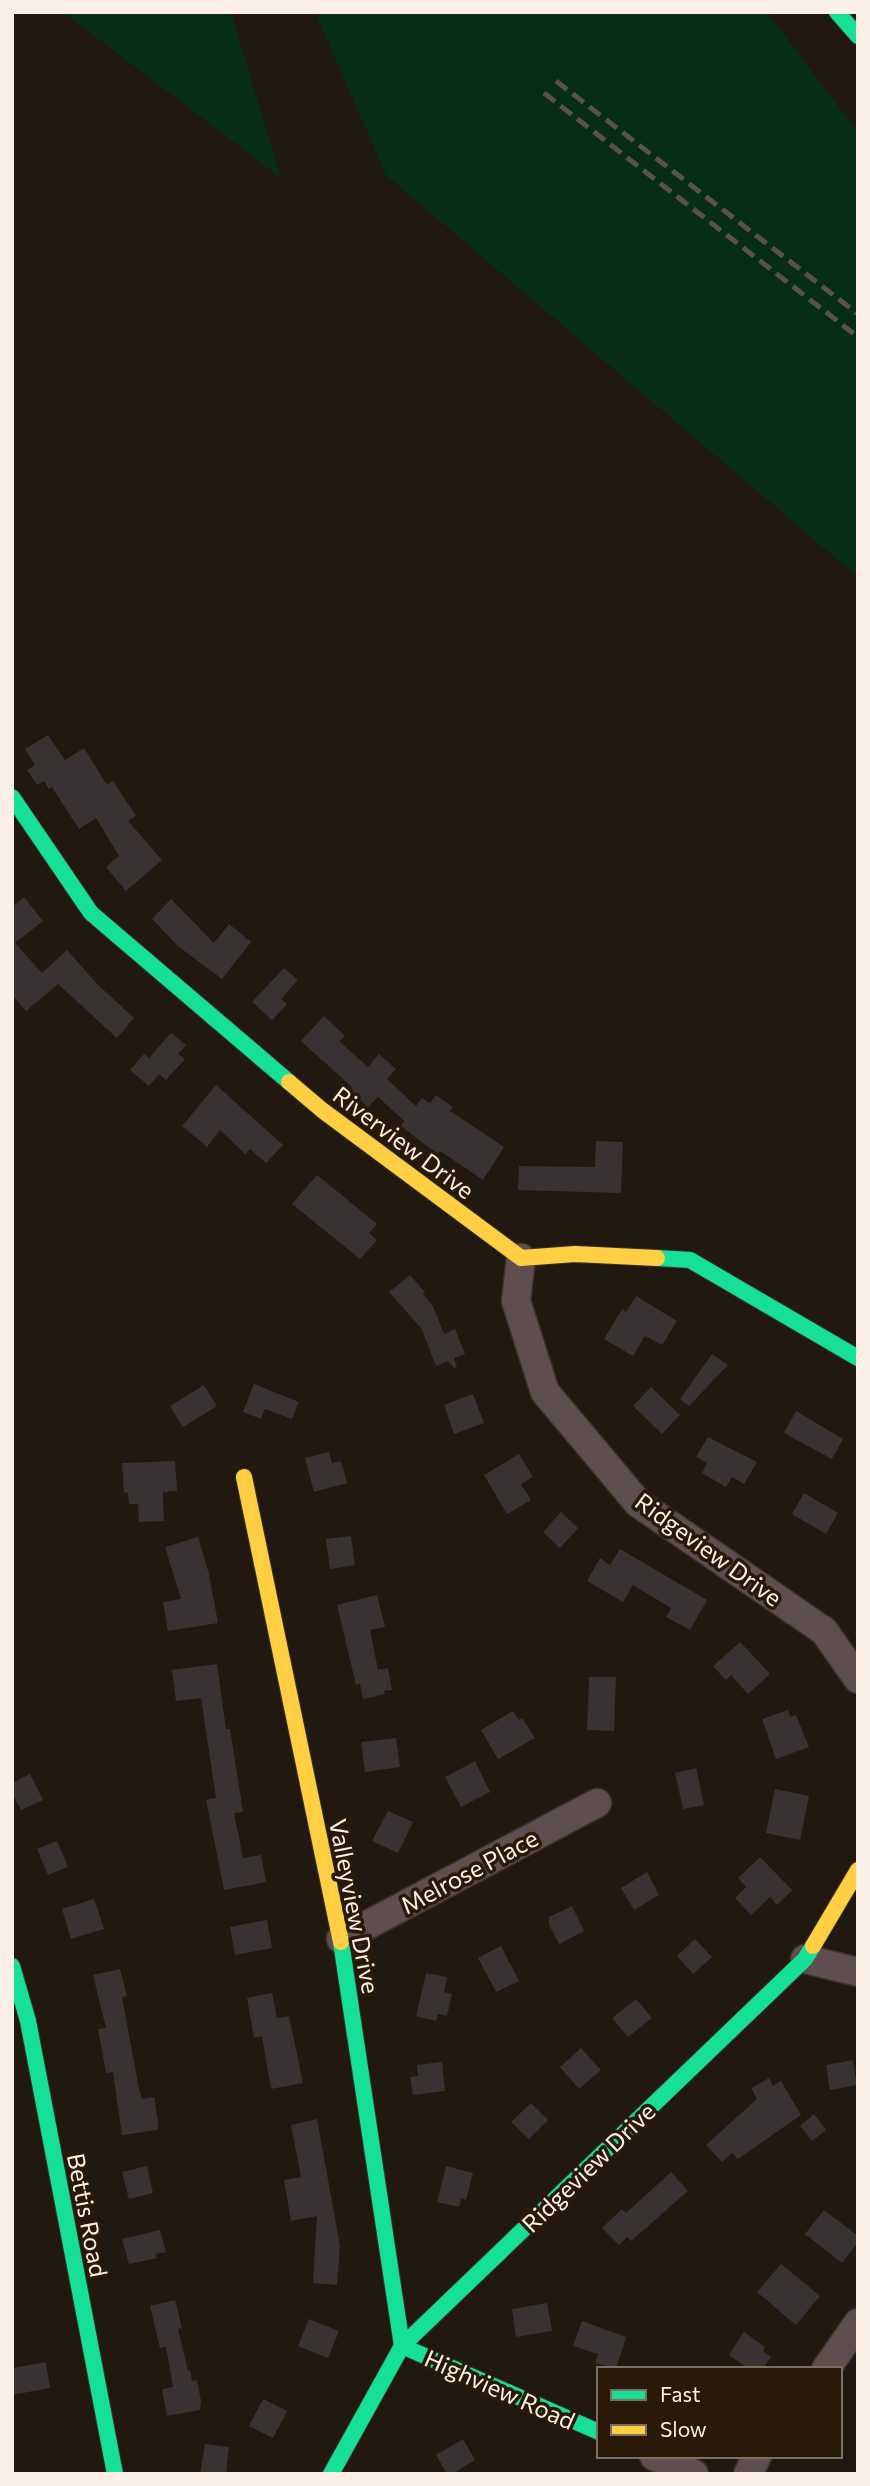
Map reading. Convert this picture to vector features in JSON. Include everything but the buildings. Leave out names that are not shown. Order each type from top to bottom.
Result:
[{"type":"street","points":[[837,12],[858,36]]},
{"type":"street","name":"Riverview Drive","points":[[12,797],[91,913],[323,1110],[521,1258]]},
{"type":"street","points":[[521,1258],[575,1254],[690,1260],[858,1358]]},
{"type":"street","name":"Ridgeview Drive","points":[[521,1258],[516,1301],[545,1392],[638,1503],[824,1631],[858,1679]]},
{"type":"street","name":"Valleyview Drive","points":[[244,1477],[341,1939],[402,2346]]},
{"type":"street","name":"Melrose Place","points":[[341,1939],[597,1803]]},
{"type":"street","name":"Ridgeview Drive","points":[[331,2474],[402,2346],[805,1959],[858,1870]]},
{"type":"street","points":[[805,1959],[858,1972]]},
{"type":"street","name":"Bettis Road","points":[[12,1966],[28,2021],[115,2474]]},
{"type":"street","points":[[827,2367],[858,2323]]},
{"type":"street","name":"Highview Road","points":[[402,2346],[597,2431]]},
{"type":"street","points":[[658,2458],[694,2474]]},
{"type":"street","points":[[748,2474],[756,2458]]},
{"type":"green space","points":[[63,12],[231,12],[281,178]]},
{"type":"green space","points":[[315,12],[767,12],[858,132],[858,577],[386,175]]},
{"type":"railway","points":[[556,81],[858,314]]},
{"type":"railway","points":[[544,93],[858,337]]},
{"type":"traffic: fast","points":[[837,12],[858,36]]},
{"type":"traffic: fast","points":[[12,797],[91,913],[289,1082]]},
{"type":"traffic: fast","points":[[657,1258],[690,1260],[858,1358]]},
{"type":"traffic: fast","points":[[341,1942],[402,2346],[597,2431]]},
{"type":"traffic: fast","points":[[331,2474],[402,2346],[805,1959],[813,1946]]},
{"type":"traffic: fast","points":[[12,1966],[28,2021],[115,2474]]},
{"type":"traffic: slow","points":[[289,1082],[322,1110],[521,1258],[575,1254],[657,1258]]},
{"type":"traffic: slow","points":[[244,1477],[341,1942]]},
{"type":"traffic: slow","points":[[813,1946],[858,1870]]}]
